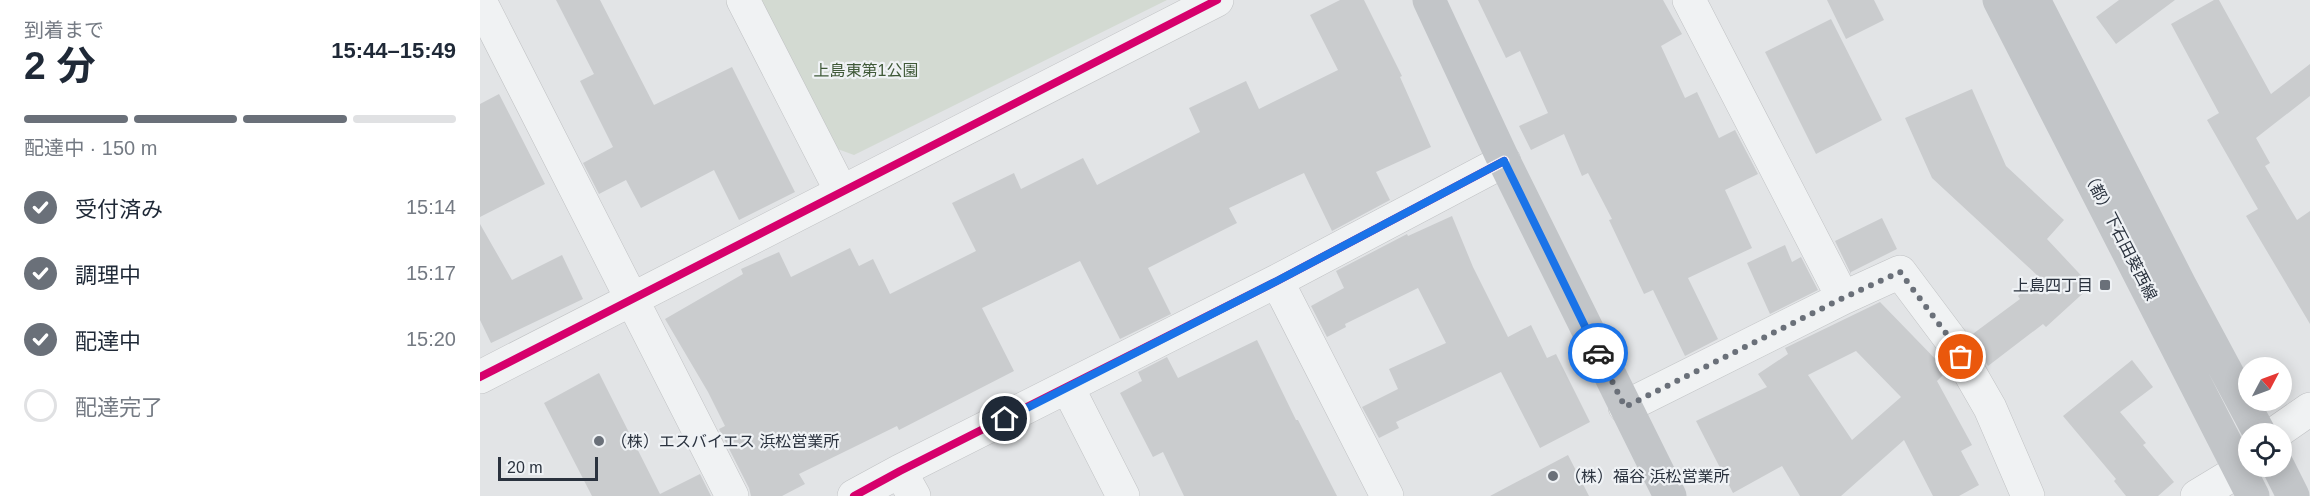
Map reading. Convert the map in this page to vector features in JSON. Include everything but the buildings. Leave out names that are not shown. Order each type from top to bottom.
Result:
[{"type":"street","points":[[743,0],[841,191]]},
{"type":"street","points":[[480,376],[1217,0]]},
{"type":"street","points":[[1429,0],[1504,161],[1670,496]]},
{"type":"street","points":[[1689,0],[1843,298]]},
{"type":"street","name":"（都）下石田葵西線","points":[[2000,0],[2247,483]]},
{"type":"street","name":"（都）下石田葵西線","points":[[2034,0],[2180,285],[2254,423]]},
{"type":"street","points":[[484,20],[633,298],[732,496]]},
{"type":"street","points":[[854,496],[907,483],[1068,388],[1504,161]]},
{"type":"street","points":[[1625,407],[1900,272],[1951,340],[1990,408],[2028,496]]},
{"type":"street","points":[[1277,281],[1387,496]]},
{"type":"street","points":[[1068,388],[1123,496]]},
{"type":"street","points":[[2290,423],[2310,409]]},
{"type":"street","points":[[2284,477],[2294,496]]},
{"type":"street","points":[[2197,496],[2247,483]]},
{"type":"green space","name":"上島東第1公園","points":[[752,0],[1167,0],[854,155],[824,144]]},
{"type":"cycle path","points":[[480,377],[1217,0]]},
{"type":"cycle path","points":[[854,496],[1277,281],[1504,161]]},
{"type":"way so far","points":[[1598,353],[1625,407],[1900,272],[1961,357]]},
{"type":"place","name":"上島四丁目","points":[[2105,285]]},
{"type":"place","name":"（株）エスバイエス 浜松営業所","points":[[599,441]]},
{"type":"place","name":"（株）福谷 浜松営業所","points":[[1553,476]]},
{"type":"route","points":[[1005,419],[1277,281],[1504,161],[1598,353]]}]
